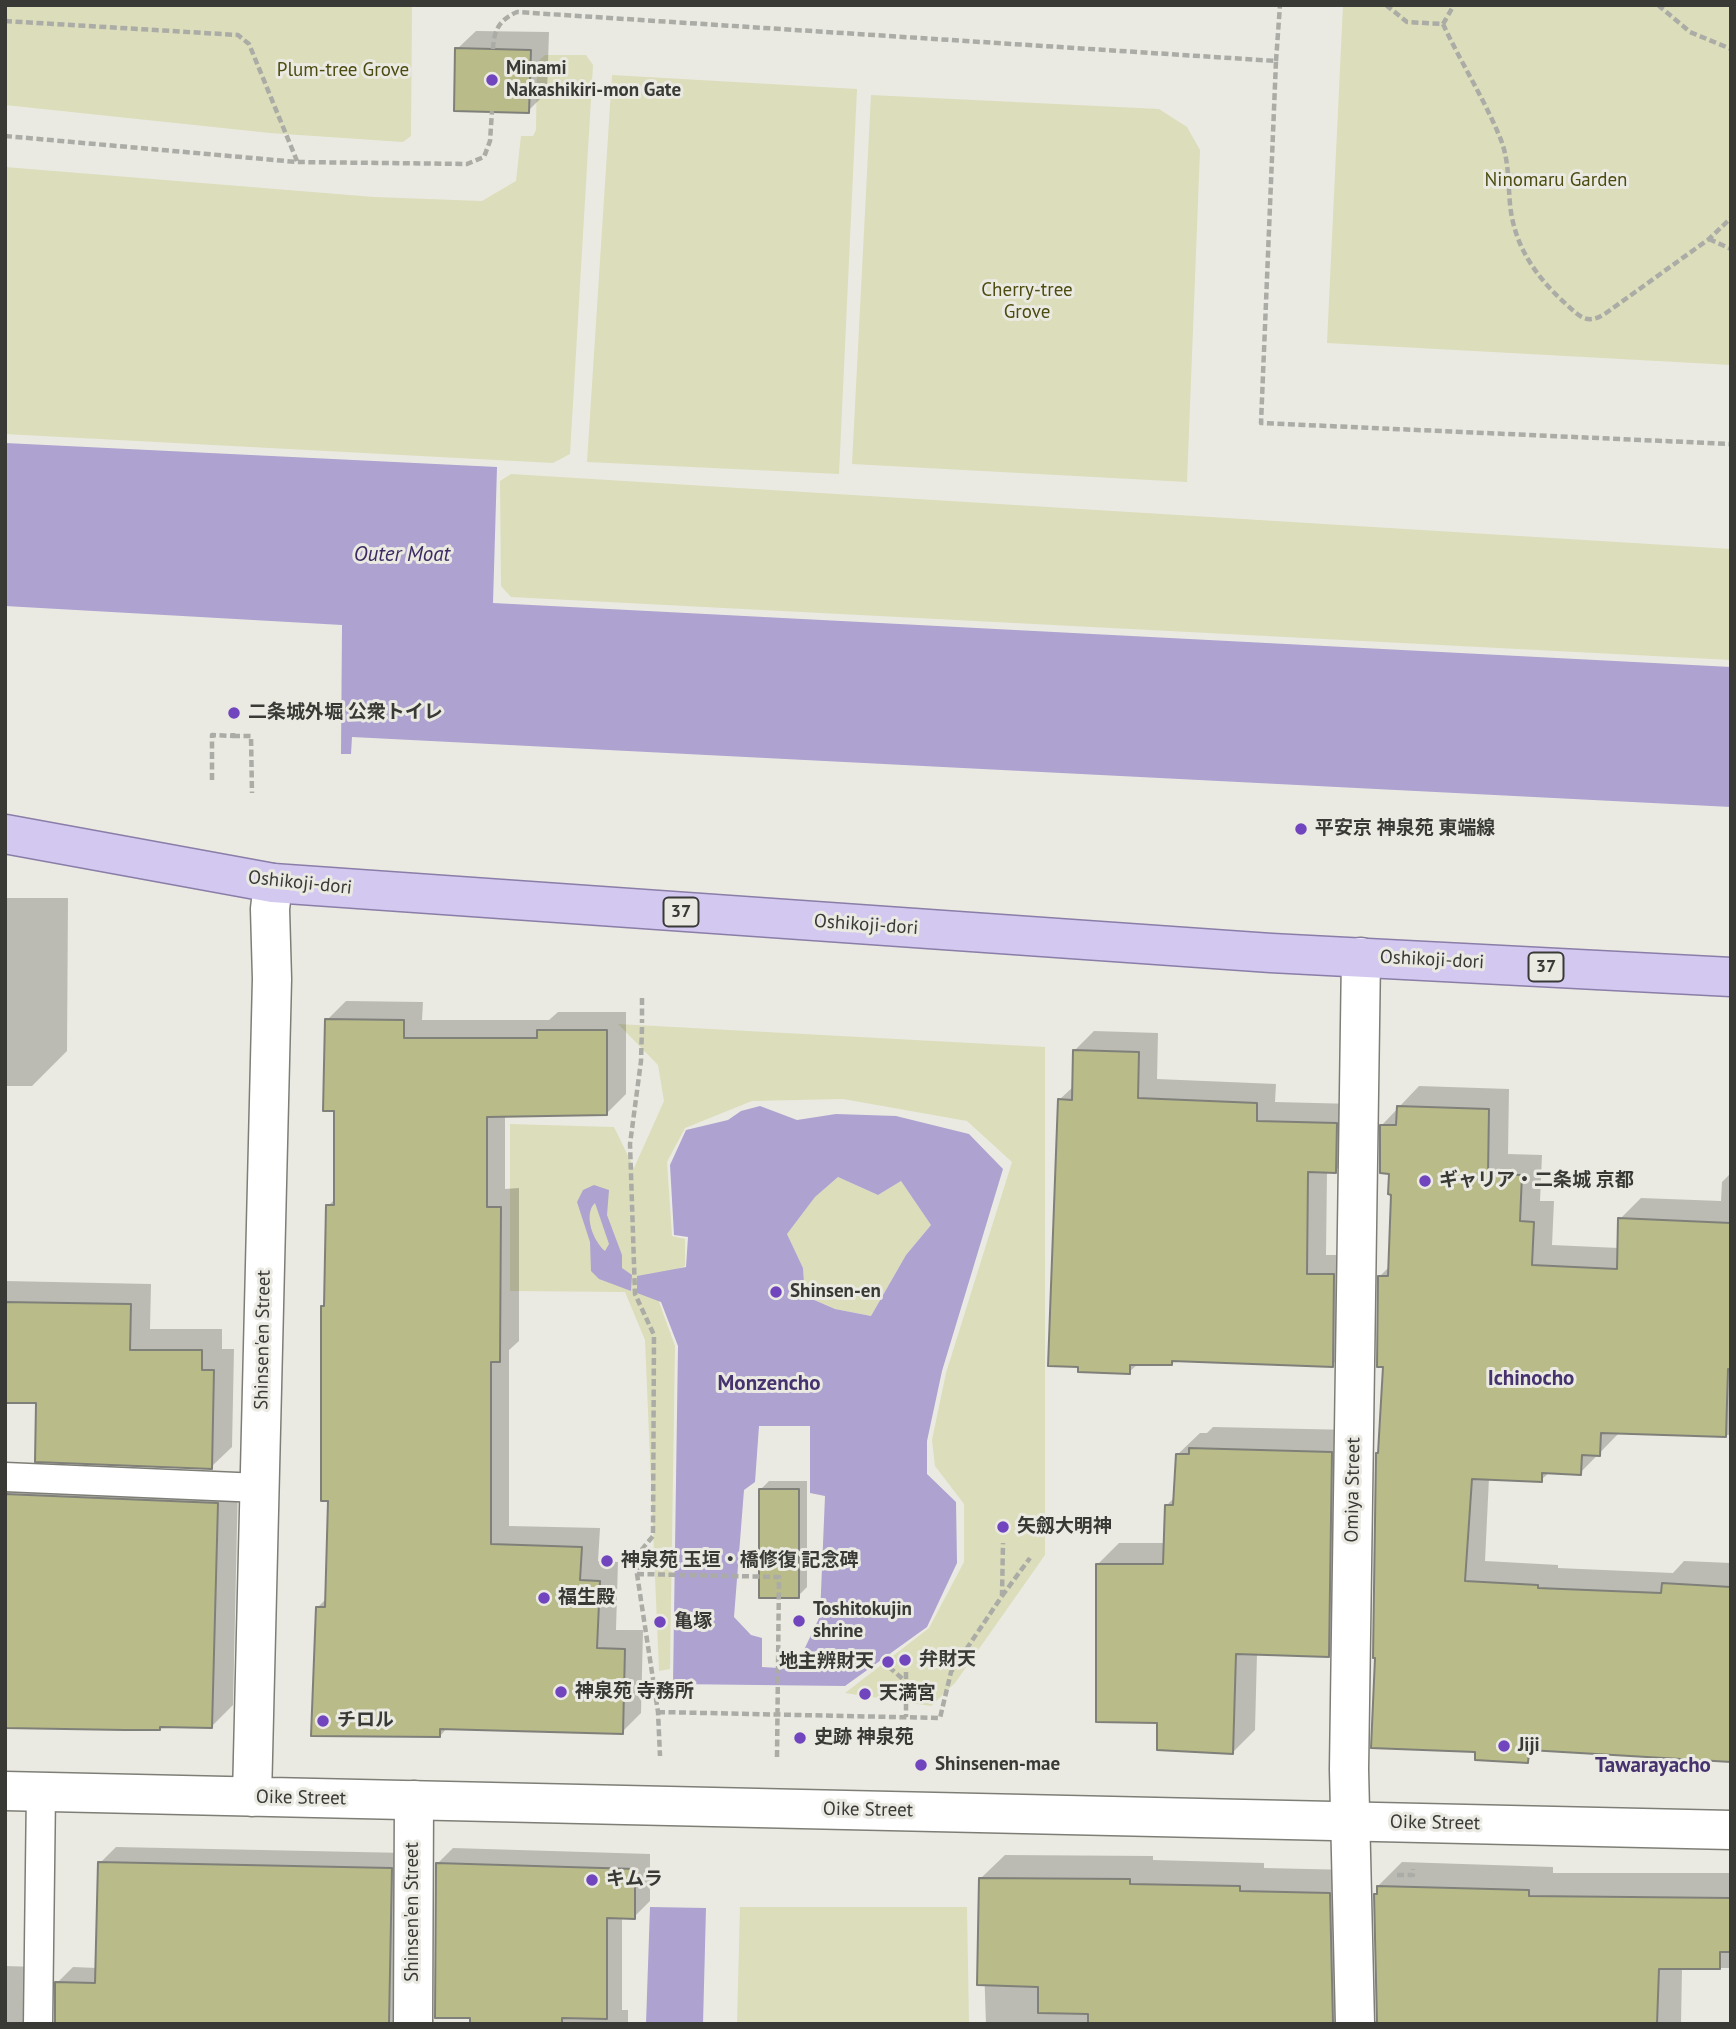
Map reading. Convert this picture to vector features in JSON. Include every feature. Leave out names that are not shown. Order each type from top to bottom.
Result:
[{"type":"main road","name":"Oshikoji-dori","points":[[5,834],[273,883],[1257,952],[1731,977]]},
{"type":"street","name":"Shinsen'en Street","points":[[252,1797],[272,979],[270,909],[273,883]]},
{"type":"street","name":"Omiya Street","points":[[1355,2024],[1349,1769],[1361,957]]},
{"type":"street","name":"Oike Street","points":[[23,1791],[1731,1830]]},
{"type":"street","name":"Shinsen'en Street","points":[[413,2024],[414,1800]]},
{"type":"lane","points":[[5,1477],[260,1488]]},
{"type":"lane","points":[[23,1791],[38,2024]]},
{"type":"path","points":[[1280,5],[1261,423],[1731,444]]},
{"type":"path","points":[[1386,5],[1407,22],[1443,24]]},
{"type":"path","points":[[1443,24],[1454,5]]},
{"type":"path","points":[[1658,5],[1690,32],[1731,49]]},
{"type":"path","points":[[493,49],[494,33],[503,18],[517,12],[1276,61]]},
{"type":"path","points":[[5,20],[238,35],[249,44],[297,162]]},
{"type":"path","points":[[1443,24],[1503,146],[1508,168],[1514,230],[1523,251],[1539,280],[1581,319],[1595,320],[1709,239],[1731,218]]},
{"type":"path","points":[[5,136],[297,162],[467,164],[484,156],[490,141],[492,111]]},
{"type":"path","points":[[1709,239],[1731,249]]},
{"type":"path","points":[[212,780],[212,735],[251,736],[252,793]]},
{"type":"path","points":[[642,998],[641,1061],[630,1144],[635,1294],[654,1335],[653,1536],[639,1553],[638,1574],[657,1712],[660,1756]]},
{"type":"path","points":[[1002,1596],[1003,1543]]},
{"type":"path","points":[[657,1712],[940,1718],[951,1672],[1030,1558]]},
{"type":"path","points":[[638,1574],[779,1577],[776,1758]]},
{"type":"path","points":[[889,1667],[906,1682]]},
{"type":"path","points":[[906,1672],[906,1717]]},
{"type":"green space","name":"Plum-tree Grove","points":[[5,5],[412,5],[411,136],[403,142],[270,133],[5,105]]},
{"type":"green space","name":"Ninomaru Garden","points":[[1343,5],[1731,5],[1731,365],[1327,343]]},
{"type":"green space","points":[[545,55],[586,55],[593,65],[570,454],[553,463],[5,434],[5,167],[374,197],[482,201],[516,181],[521,136],[533,136],[536,130],[537,62]]},
{"type":"green space","points":[[612,75],[857,89],[839,474],[587,462]]},
{"type":"green space","name":"Cherry-tree Grove","points":[[871,95],[1159,109],[1187,127],[1200,150],[1187,482],[852,464]]},
{"type":"green space","points":[[511,474],[1731,549],[1731,660],[511,597],[501,586],[500,481]]},
{"type":"green space","points":[[618,1024],[1045,1047],[1045,1555],[955,1683],[931,1706],[845,1693],[929,1628],[964,1562],[964,1504],[935,1466],[932,1440],[946,1373],[1012,1162],[967,1121],[843,1099],[752,1101],[685,1128],[667,1162],[672,1236],[685,1239],[685,1266],[670,1272],[659,1302],[675,1346],[670,1669],[659,1671],[645,1340],[625,1292],[510,1291],[510,1124],[614,1127],[634,1168],[664,1101],[658,1065]]},
{"type":"green space","points":[[838,1177],[878,1195],[901,1181],[931,1225],[906,1255],[871,1316],[835,1309],[805,1296],[803,1268],[787,1234],[815,1197]]},
{"type":"green space","points":[[740,1907],[967,1907],[969,2024],[737,2024]]},
{"type":"water","name":"Outer Moat","points":[[5,443],[497,467],[493,603],[1731,667],[1731,807],[352,737],[351,754],[341,754],[342,625],[5,606]]},
{"type":"water","points":[[760,1106],[797,1120],[836,1114],[896,1116],[969,1134],[1003,1169],[942,1371],[927,1441],[927,1474],[956,1502],[957,1563],[927,1627],[845,1686],[673,1684],[678,1346],[661,1302],[637,1293],[637,1276],[686,1267],[688,1237],[674,1235],[670,1165],[686,1130],[728,1120],[741,1111]],"holes":[[[838,1177],[878,1195],[901,1181],[931,1225],[906,1255],[871,1316],[835,1309],[805,1296],[803,1268],[787,1234],[815,1197]],[[759,1426],[810,1426],[810,1493],[825,1496],[820,1616],[795,1669],[762,1667],[762,1638],[751,1635],[734,1617],[744,1490],[755,1482]]]},
{"type":"water","points":[[594,1185],[609,1190],[607,1215],[622,1255],[622,1268],[632,1275],[631,1291],[599,1279],[591,1271],[590,1242],[577,1202],[583,1190]],"holes":[[[595,1203],[609,1244],[605,1251],[591,1227],[590,1214]]]},
{"type":"water","points":[[650,1907],[706,1908],[703,2024],[646,2024]]},
{"type":"building","name":"Minami Nakashikiri-mon Gate","points":[[455,48],[531,50],[529,113],[454,111]]},
{"type":"building","points":[[325,1019],[404,1020],[404,1038],[537,1038],[537,1030],[607,1030],[607,1115],[487,1117],[487,1207],[501,1207],[500,1362],[491,1362],[491,1544],[582,1547],[580,1580],[600,1581],[597,1648],[625,1649],[623,1734],[440,1729],[440,1737],[311,1736],[316,1607],[325,1607],[328,1501],[321,1501],[321,1306],[324,1306],[326,1205],[334,1205],[334,1111],[323,1111]]},
{"type":"building","points":[[1073,1050],[1139,1052],[1138,1098],[1257,1103],[1257,1121],[1337,1123],[1336,1173],[1308,1172],[1307,1274],[1334,1274],[1333,1367],[1172,1361],[1172,1365],[1130,1365],[1130,1374],[1078,1372],[1078,1367],[1048,1366],[1058,1099],[1072,1100]]},
{"type":"building","points":[[1397,1106],[1489,1109],[1488,1174],[1522,1175],[1520,1221],[1534,1222],[1532,1265],[1617,1269],[1618,1218],[1731,1223],[1731,1369],[1728,1369],[1726,1437],[1601,1433],[1600,1456],[1582,1455],[1581,1475],[1542,1473],[1542,1482],[1472,1479],[1465,1581],[1538,1585],[1538,1588],[1661,1593],[1662,1583],[1731,1587],[1731,1762],[1529,1750],[1528,1763],[1475,1760],[1475,1752],[1371,1748],[1375,1658],[1376,1453],[1383,1367],[1377,1367],[1378,1276],[1388,1276],[1391,1195],[1388,1194],[1389,1174],[1380,1173],[1380,1125],[1396,1125]]},
{"type":"building","points":[[5,1302],[131,1304],[130,1350],[202,1350],[202,1370],[214,1370],[212,1469],[35,1462],[36,1403],[5,1403]]},
{"type":"building","points":[[1189,1448],[1332,1452],[1329,1657],[1236,1654],[1233,1754],[1157,1750],[1157,1723],[1096,1722],[1096,1564],[1163,1564],[1165,1505],[1173,1505],[1176,1454],[1189,1454]]},
{"type":"building","points":[[759,1489],[799,1489],[799,1598],[759,1598]]},
{"type":"building","points":[[5,1494],[218,1503],[212,1728],[5,1728]]},
{"type":"building","points":[[98,1862],[392,1868],[389,2024],[55,2024],[55,1982],[95,1983]]},
{"type":"building","points":[[436,1863],[635,1869],[635,1919],[607,1918],[607,2019],[562,2018],[562,2024],[470,2024],[470,2018],[435,2018]]},
{"type":"building","points":[[979,1878],[1130,1879],[1130,1884],[1240,1886],[1240,1891],[1330,1893],[1333,2024],[1088,2024],[1088,2014],[1038,2013],[1038,1987],[977,1985]]},
{"type":"building","points":[[1377,1886],[1529,1890],[1529,1896],[1731,1898],[1731,1952],[1720,1952],[1720,1969],[1659,1969],[1657,2024],[1377,2024],[1374,1894],[1377,1894]]},
{"type":"place","name":"Minami Nakashikiri-mon Gate","points":[[492,80]]},
{"type":"place","name":"二条城外堀 公衆トイレ","points":[[234,713]]},
{"type":"place","name":"平安京 神泉苑 東端線","points":[[1301,829]]},
{"type":"place","name":"ギャリア・二条城 京都","points":[[1425,1181]]},
{"type":"place","name":"Shinsen-en","points":[[776,1292]]},
{"type":"place","name":"矢劔大明神","points":[[1003,1527]]},
{"type":"place","name":"神泉苑 玉垣・橋修復 記念碑","points":[[607,1561]]},
{"type":"place","name":"福生殿","points":[[544,1598]]},
{"type":"place","name":"Toshitokujin shrine","points":[[799,1621]]},
{"type":"place","name":"亀塚","points":[[660,1622]]},
{"type":"place","name":"弁財天","points":[[905,1660]]},
{"type":"place","name":"地主辨財天","points":[[888,1662]]},
{"type":"place","name":"神泉苑 寺務所","points":[[561,1692]]},
{"type":"place","name":"天満宮","points":[[865,1694]]},
{"type":"place","name":"チロル","points":[[323,1721]]},
{"type":"place","name":"史跡 神泉苑","points":[[800,1738]]},
{"type":"place","name":"Jiji","points":[[1504,1746]]},
{"type":"place","name":"Shinsenen-mae","points":[[921,1765]]},
{"type":"place","name":"キムラ","points":[[592,1880]]},
{"type":"district","name":"Ichinocho","points":[[1531,1379]]},
{"type":"district","name":"Monzencho","points":[[769,1384]]},
{"type":"district","name":"Tawarayacho","points":[[1653,1766]]}]
